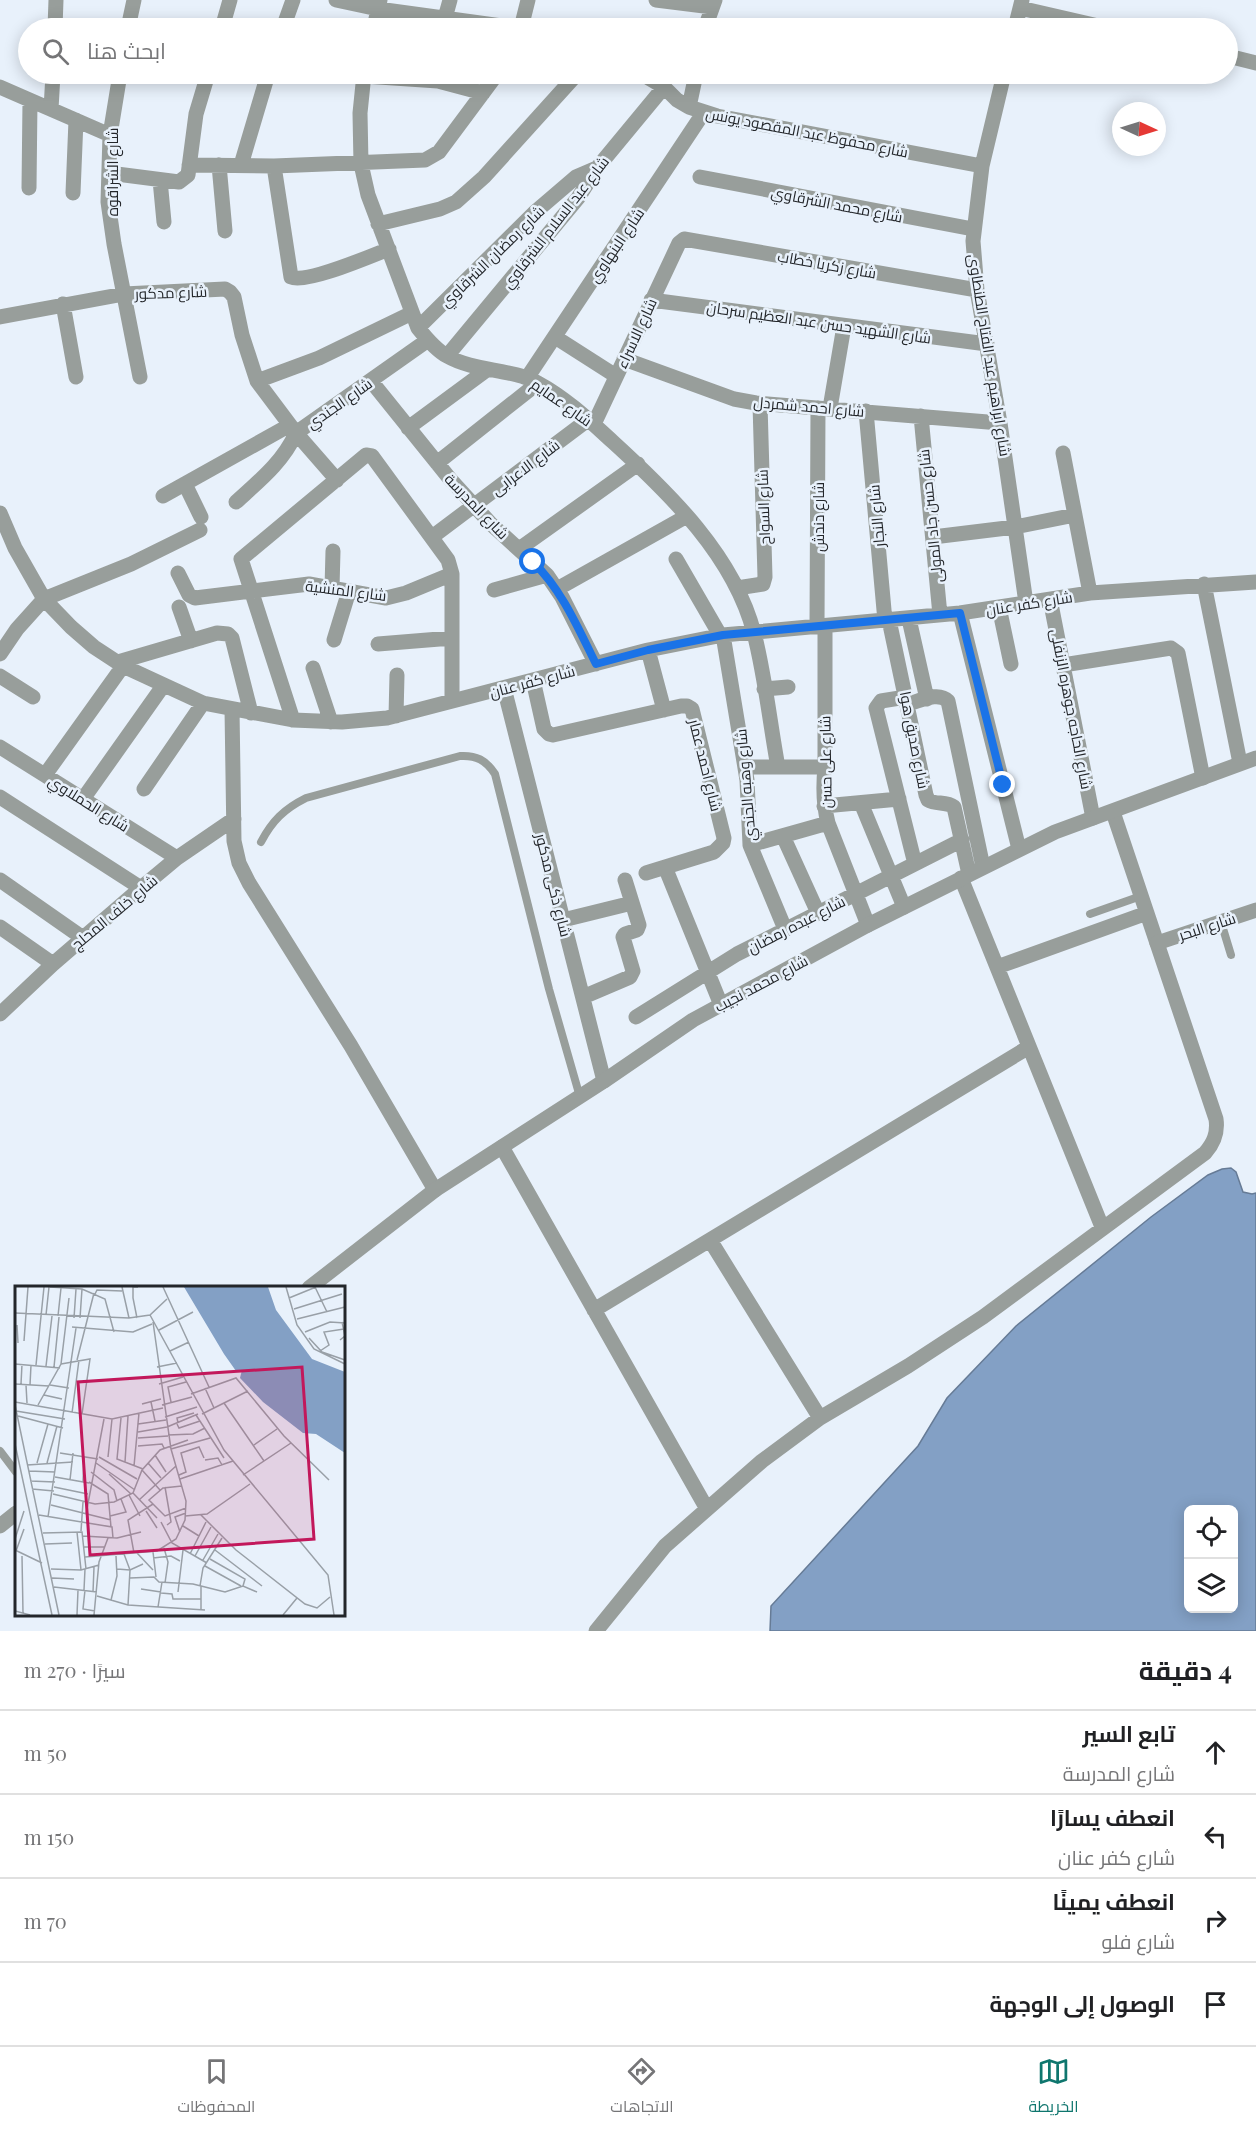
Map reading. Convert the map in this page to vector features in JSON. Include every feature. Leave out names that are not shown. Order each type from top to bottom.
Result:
[{"type":"street","points":[[55,18],[56,0]]},
{"type":"street","points":[[130,18],[134,0]]},
{"type":"street","points":[[225,18],[230,0]]},
{"type":"street","points":[[287,18],[293,0]]},
{"type":"street","points":[[336,0],[379,5],[445,18],[450,0]]},
{"type":"street","points":[[522,18],[528,0]]},
{"type":"street","points":[[656,0],[713,3],[708,18]]},
{"type":"street","points":[[1021,4],[1071,18]]},
{"type":"street","points":[[1238,59],[1256,63]]},
{"type":"street","points":[[51,109],[52,84]]},
{"type":"street","name":"شارع الشراقوه","points":[[118,84],[110,135],[108,202],[140,377]]},
{"type":"street","points":[[109,173],[183,181],[188,175],[196,114],[205,84]]},
{"type":"street","points":[[241,165],[265,84]]},
{"type":"street","name":"شارع عمايم","points":[[363,84],[360,113],[361,164],[368,195],[412,313],[423,334],[447,356],[468,364],[533,380],[591,421],[638,464],[687,516],[737,588],[754,632],[778,767]]},
{"type":"street","points":[[449,84],[483,93]]},
{"type":"street","points":[[189,165],[274,166],[425,160],[432,158],[455,132],[490,84]]},
{"type":"street","points":[[378,224],[440,209],[456,202],[484,177],[568,84]]},
{"type":"street","name":"شارع محفوظ عبد المقصود يونس","points":[[659,84],[689,107],[747,123],[982,166]]},
{"type":"street","points":[[689,107],[694,84]]},
{"type":"street","name":"شارع ابراهيم عبد الفتاح الطنطاوى","points":[[1002,84],[982,166],[973,229],[977,290],[1000,423],[1026,603]]},
{"type":"street","points":[[0,87],[110,135]]},
{"type":"street","name":"شارع عبد السلام الشرقاوي","points":[[447,356],[578,198],[597,168],[664,87]]},
{"type":"street","points":[[29,188],[30,100]]},
{"type":"street","name":"شارع البنهاوي","points":[[437,463],[533,380],[555,337],[705,112]]},
{"type":"street","points":[[73,193],[76,120]]},
{"type":"street","points":[[219,165],[225,231]]},
{"type":"street","points":[[274,166],[291,278],[296,280],[350,265],[389,249]]},
{"type":"street","name":"شارع رمضان الشرقاوي","points":[[423,334],[534,213],[576,177],[597,168]]},
{"type":"street","name":"شارع محمد الشرقاوي","points":[[700,177],[973,229]]},
{"type":"street","points":[[160,180],[164,222]]},
{"type":"street","name":"شارع زكريا خطاب","points":[[679,243],[684,239],[977,290]]},
{"type":"street","name":"شارع الاسراء","points":[[591,421],[616,376],[679,243]]},
{"type":"street","name":"شارع مدكور","points":[[0,317],[124,294],[225,290],[230,292],[234,297],[242,334],[257,381],[293,429],[337,480]]},
{"type":"street","name":"شارع الشهيد حسن عبد العظيم سرحان","points":[[651,300],[987,344]]},
{"type":"street","points":[[63,304],[76,377]]},
{"type":"street","points":[[257,381],[319,358],[412,313]]},
{"type":"street","name":"شارع دندش","points":[[821,626],[824,408],[844,326]]},
{"type":"street","name":"شارع الجندي","points":[[236,502],[271,470],[290,447],[293,429],[371,381],[423,334]]},
{"type":"street","points":[[555,337],[616,376]]},
{"type":"street","name":"شارع احمد شمردل","points":[[624,359],[734,399],[760,404],[1000,423]]},
{"type":"street","points":[[408,428],[488,369]]},
{"type":"street","name":"شارع المدرسة","points":[[371,381],[491,525],[547,575],[557,589],[596,664]]},
{"type":"street","name":"شارع السواح","points":[[737,588],[763,584],[765,577],[760,404]]},
{"type":"street","name":"شارع النجار","points":[[866,411],[887,621]]},
{"type":"street","name":"شارع حسن جاد المولى","points":[[921,416],[940,615]]},
{"type":"street","name":"شارع الاعرابى","points":[[432,537],[591,421]]},
{"type":"street","points":[[162,496],[293,429]]},
{"type":"street","points":[[1063,453],[1090,593]]},
{"type":"street","points":[[293,720],[242,559],[366,455],[372,456],[448,560],[452,573],[452,701]]},
{"type":"street","points":[[519,549],[638,464]]},
{"type":"street","points":[[0,654],[17,629],[44,599],[131,564],[200,524],[185,484]]},
{"type":"street","name":"شارع كفر عنان","points":[[0,513],[6,541],[44,599],[94,647],[120,664],[203,703],[293,720],[342,722],[396,716],[648,650],[721,635],[909,619],[1090,593],[1256,582]]},
{"type":"street","points":[[933,537],[1015,527],[1075,515]]},
{"type":"street","points":[[557,589],[687,516]]},
{"type":"street","points":[[332,588],[333,551]]},
{"type":"street","points":[[676,559],[721,635]]},
{"type":"street","name":"شارع المنشية","points":[[178,573],[192,597],[309,584],[386,598],[406,593],[452,573]]},
{"type":"street","points":[[494,590],[547,575]]},
{"type":"street","points":[[1204,585],[1240,763]]},
{"type":"street","points":[[334,640],[349,591]]},
{"type":"street","name":"شارع الحاجه جوهره الزنفلى","points":[[1050,599],[1093,818]]},
{"type":"street","points":[[179,607],[191,641]]},
{"type":"street","points":[[999,607],[1011,664]]},
{"type":"street","points":[[960,613],[1019,849]]},
{"type":"street","points":[[909,619],[927,699]]},
{"type":"street","name":"شارع صديق هوا","points":[[887,621],[907,700],[928,800],[954,807],[971,873]]},
{"type":"street","name":"شارع على حسن","points":[[821,626],[824,806],[828,823],[868,925]]},
{"type":"street","points":[[45,775],[120,664],[217,633],[228,634],[232,638],[251,713]]},
{"type":"street","name":"شارع وهبه الجندي","points":[[721,635],[745,767],[750,845],[786,929]]},
{"type":"street","points":[[378,644],[452,638]]},
{"type":"street","points":[[1063,665],[1172,648],[1178,652],[1203,778]]},
{"type":"street","points":[[648,650],[664,710]]},
{"type":"street","points":[[313,668],[331,722]]},
{"type":"street","points":[[396,716],[397,675]]},
{"type":"street","points":[[0,676],[33,697]]},
{"type":"street","name":"شارع احمد عمار","points":[[533,680],[544,729],[553,735],[684,705],[692,709],[724,838],[723,843],[714,852],[646,873]]},
{"type":"street","points":[[83,799],[163,686]]},
{"type":"street","points":[[764,689],[788,687]]},
{"type":"street","name":"شارع ذكى مدكور","points":[[504,688],[604,1081]]},
{"type":"street","points":[[915,864],[876,708],[881,701],[927,699],[938,696],[948,701],[971,873],[997,968],[1102,1227]]},
{"type":"street","points":[[144,789],[203,703]]},
{"type":"street","points":[[232,709],[234,841],[239,863],[435,1190]]},
{"type":"street","name":"شارع الحملاوي","points":[[0,747],[177,858]]},
{"type":"street","name":"شارع محمد نجيب","points":[[310,1286],[435,1190],[604,1081],[693,1020],[868,925],[1055,832],[1256,758]]},
{"type":"street","points":[[745,767],[825,767]]},
{"type":"street","points":[[0,797],[141,888]]},
{"type":"street","points":[[824,806],[899,799]]},
{"type":"street","points":[[861,803],[904,907]]},
{"type":"street","points":[[596,1631],[665,1546],[762,1461],[820,1418],[908,1366],[983,1317],[1204,1153],[1214,1141],[1216,1119],[1113,812]]},
{"type":"street","name":"شارع خلف المحلج","points":[[0,1014],[53,964],[177,858],[234,819]]},
{"type":"street","points":[[750,845],[828,823]]},
{"type":"street","points":[[783,836],[818,913]]},
{"type":"street","name":"شارع عبده رمضان","points":[[636,1017],[737,954],[962,840]]},
{"type":"street","points":[[665,867],[721,1005]]},
{"type":"street","points":[[0,880],[83,938]]},
{"type":"street","points":[[583,997],[631,975],[633,969],[623,938],[624,935],[637,930],[638,927],[625,880]]},
{"type":"street","points":[[563,920],[632,903]]},
{"type":"street","name":"شارع البحر","points":[[1157,943],[1256,910]]},
{"type":"street","points":[[997,968],[1147,913]]},
{"type":"street","points":[[0,927],[53,964]]},
{"type":"street","points":[[594,1310],[1029,1047]]},
{"type":"street","points":[[502,1147],[707,1509]]},
{"type":"street","points":[[710,1240],[820,1418]]},
{"type":"street","points":[[0,1526],[15,1514]]},
{"type":"lane","points":[[261,842],[268,828],[279,815],[291,805],[306,798],[459,756],[470,755],[480,758],[489,765],[495,774],[549,989],[580,1096]]},
{"type":"lane","points":[[1090,914],[1141,896]]},
{"type":"lane","points":[[1221,922],[1231,955]]},
{"type":"lane","points":[[0,1451],[15,1471]]},
{"type":"water","points":[[1231,1168],[1236,1172],[1243,1192],[1256,1193],[1256,1631],[770,1631],[771,1606],[918,1446],[947,1398],[1016,1326],[1151,1217],[1208,1175]]},
{"type":"route","points":[[533,562],[547,575],[562,597],[596,664],[648,650],[723,635],[960,613],[1003,785]]}]
